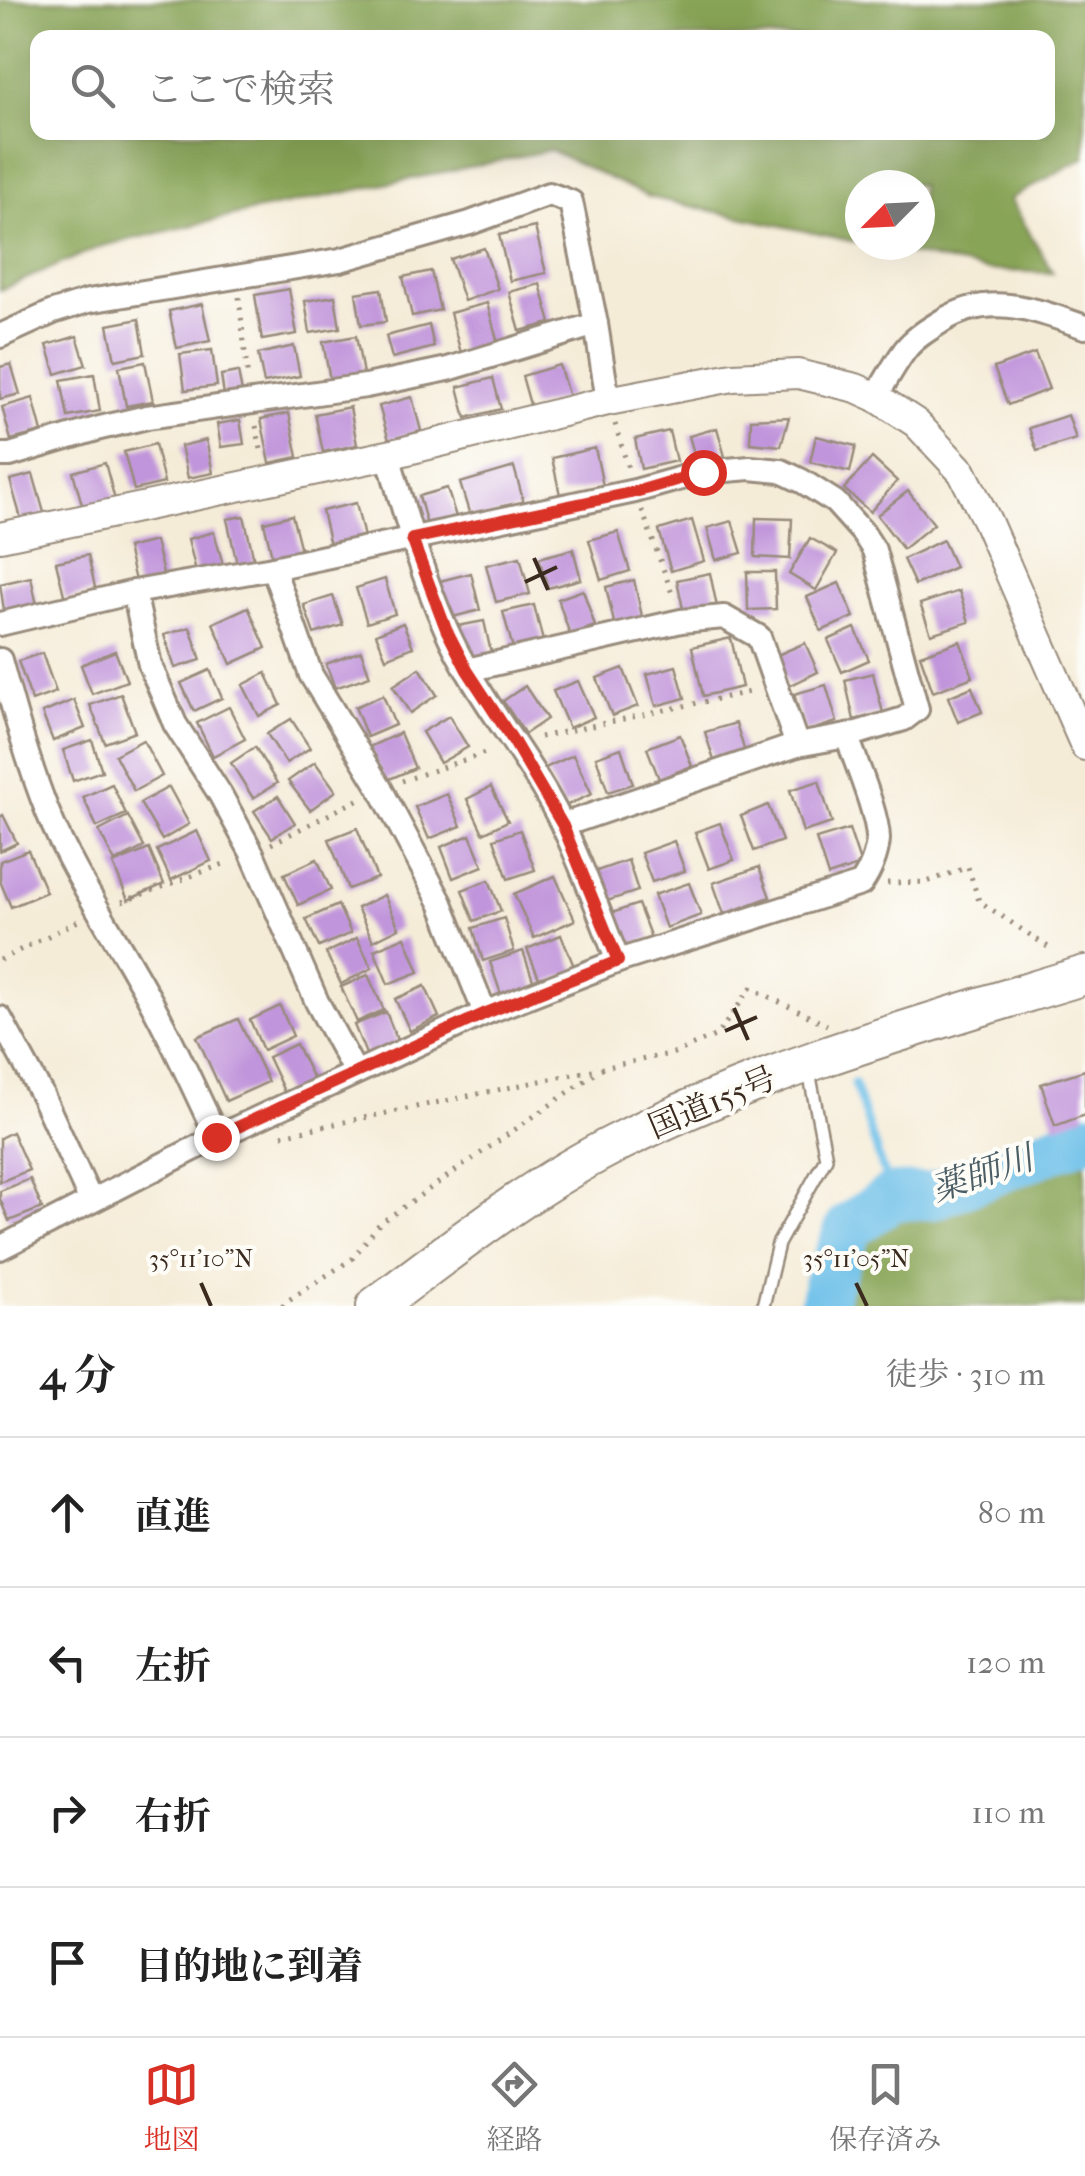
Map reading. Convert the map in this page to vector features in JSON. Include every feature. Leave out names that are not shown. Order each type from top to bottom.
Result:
[{"type":"highway","name":"国道155号","points":[[376,1306],[514,1203],[604,1150],[707,1102],[807,1062],[1085,975]]},
{"type":"street","points":[[0,336],[88,301],[340,260],[470,223],[549,194],[571,202],[608,402]]},
{"type":"street","points":[[876,397],[907,347],[956,312],[998,304],[1032,308],[1085,327]]},
{"type":"street","points":[[0,455],[10,456],[147,417],[366,386],[448,369],[596,324]]},
{"type":"street","points":[[0,537],[388,455],[608,402],[733,377],[798,374],[876,397],[916,423],[962,472],[1085,746]]},
{"type":"street","points":[[388,455],[412,539],[446,629],[563,826],[618,961]]},
{"type":"street","points":[[0,624],[134,592],[273,568],[635,492],[703,472],[750,468],[781,471],[834,502],[874,550],[917,709],[904,719],[847,736],[797,744],[563,826]]},
{"type":"street","points":[[273,568],[310,675],[380,788],[441,903],[486,1013]]},
{"type":"street","points":[[134,592],[150,665],[176,724],[252,853],[317,1002],[355,1072]]},
{"type":"street","points":[[467,670],[682,620],[724,617],[759,637],[797,744]]},
{"type":"street","points":[[0,660],[18,724],[58,835],[98,912],[136,973],[216,1137]]},
{"type":"street","points":[[0,1248],[216,1137],[486,1013],[618,961],[861,884],[878,842],[876,824],[847,736]]},
{"type":"street","points":[[0,1018],[42,1094],[92,1200]]},
{"type":"lane","points":[[763,1306],[778,1244],[826,1158],[807,1062]]},
{"type":"path","points":[[861,884],[926,882],[968,866],[979,900],[1055,952]]},
{"type":"path","points":[[241,1127],[255,1141],[674,1052],[716,1035],[751,988],[863,1042]]},
{"type":"path","points":[[282,1306],[352,1259],[379,1224],[604,1069]]},
{"type":"green space","points":[[0,0],[1085,0],[1085,157],[1010,199],[1053,273],[986,270],[935,259],[935,170],[845,170],[845,240],[649,197],[550,150],[102,246],[0,290]]},
{"type":"green space","points":[[1085,1151],[1085,1306],[836,1306],[851,1246],[894,1177],[957,1171],[1003,1183]]},
{"type":"building","points":[[535,227],[546,273],[510,281],[499,235]]},
{"type":"building","points":[[484,248],[498,289],[464,301],[450,259]]},
{"type":"building","points":[[431,271],[440,310],[412,316],[403,277]]},
{"type":"building","points":[[540,284],[551,323],[520,331],[509,292]]},
{"type":"building","points":[[289,289],[297,334],[262,340],[255,295]]},
{"type":"building","points":[[381,289],[386,322],[361,325],[356,293]]},
{"type":"building","points":[[335,296],[340,328],[310,333],[305,301]]},
{"type":"building","points":[[487,303],[498,343],[461,353],[450,313]]},
{"type":"building","points":[[202,304],[210,341],[177,348],[169,311]]},
{"type":"building","points":[[139,319],[145,354],[115,360],[108,325]]},
{"type":"building","points":[[429,325],[434,347],[392,358],[386,336]]},
{"type":"building","points":[[77,336],[86,365],[56,374],[47,345]]},
{"type":"building","points":[[356,336],[363,374],[330,380],[323,342]]},
{"type":"building","points":[[294,346],[300,376],[264,383],[258,354]]},
{"type":"building","points":[[212,350],[217,386],[185,390],[180,354]]},
{"type":"building","points":[[1035,353],[1049,389],[1008,405],[994,368]]},
{"type":"building","points":[[145,362],[153,401],[126,406],[119,367]]},
{"type":"building","points":[[11,364],[20,394],[0,399],[0,367]]},
{"type":"building","points":[[559,365],[569,397],[531,408],[522,376]]},
{"type":"building","points":[[238,372],[242,392],[224,395],[221,375]]},
{"type":"building","points":[[94,374],[100,411],[68,417],[61,380]]},
{"type":"building","points":[[493,378],[501,409],[466,418],[458,387]]},
{"type":"building","points":[[412,397],[421,431],[389,440],[379,406]]},
{"type":"building","points":[[33,398],[42,432],[11,440],[2,407]]},
{"type":"building","points":[[350,407],[357,445],[323,452],[315,414]]},
{"type":"building","points":[[289,413],[298,457],[270,463],[261,419]]},
{"type":"building","points":[[1068,415],[1076,439],[1037,451],[1029,428]]},
{"type":"building","points":[[789,417],[781,446],[750,443],[751,419]]},
{"type":"building","points":[[240,420],[244,444],[221,447],[217,424]]},
{"type":"building","points":[[717,428],[726,460],[698,467],[689,436]]},
{"type":"building","points":[[669,431],[676,461],[641,469],[635,439]]},
{"type":"building","points":[[816,436],[856,446],[850,472],[810,462]]},
{"type":"building","points":[[206,440],[213,473],[188,478],[181,446]]},
{"type":"building","points":[[155,444],[164,483],[134,490],[124,452]]},
{"type":"building","points":[[595,448],[603,486],[560,495],[552,458]]},
{"type":"building","points":[[872,458],[897,481],[870,512],[844,489]]},
{"type":"building","points":[[105,463],[115,500],[83,508],[73,472]]},
{"type":"building","points":[[514,467],[525,507],[472,522],[460,483]]},
{"type":"building","points":[[33,474],[45,516],[22,522],[10,480]]},
{"type":"building","points":[[447,488],[456,517],[427,525],[419,496]]},
{"type":"building","points":[[908,491],[934,524],[903,549],[877,515]]},
{"type":"building","points":[[356,503],[366,546],[332,554],[322,511]]},
{"type":"building","points":[[292,515],[303,558],[274,565],[264,522]]},
{"type":"building","points":[[244,516],[255,564],[238,568],[227,519]]},
{"type":"building","points":[[756,518],[792,519],[790,559],[755,557]]},
{"type":"building","points":[[692,520],[704,561],[671,571],[659,530]]},
{"type":"building","points":[[732,521],[742,553],[716,560],[707,528]]},
{"type":"building","points":[[214,532],[224,568],[197,575],[188,539]]},
{"type":"building","points":[[618,532],[630,571],[601,580],[589,540]]},
{"type":"building","points":[[810,538],[837,553],[816,590],[789,574]]},
{"type":"building","points":[[943,540],[955,567],[915,585],[903,559]]},
{"type":"building","points":[[155,541],[165,582],[137,589],[127,548]]},
{"type":"building","points":[[573,549],[581,579],[548,588],[539,558]]},
{"type":"building","points":[[88,555],[96,592],[65,599],[56,562]]},
{"type":"building","points":[[520,557],[530,594],[496,602],[486,565]]},
{"type":"building","points":[[747,572],[775,572],[776,609],[748,610]]},
{"type":"building","points":[[471,573],[480,610],[445,619],[436,582]]},
{"type":"building","points":[[710,573],[717,607],[684,614],[677,580]]},
{"type":"building","points":[[31,577],[38,610],[5,617],[0,584]]},
{"type":"building","points":[[385,579],[395,614],[367,623],[356,588]]},
{"type":"building","points":[[634,580],[643,621],[615,627],[606,587]]},
{"type":"building","points":[[839,583],[854,617],[821,631],[807,597]]},
{"type":"building","points":[[583,590],[595,626],[570,635],[558,599]]},
{"type":"building","points":[[959,591],[969,622],[931,634],[920,604]]},
{"type":"building","points":[[333,596],[343,625],[314,634],[304,605]]},
{"type":"building","points":[[534,605],[544,645],[514,652],[503,612]]},
{"type":"building","points":[[248,607],[266,648],[231,664],[213,623]]},
{"type":"building","points":[[484,621],[492,657],[466,662],[458,626]]},
{"type":"building","points":[[403,623],[413,647],[386,658],[376,634]]},
{"type":"building","points":[[190,627],[201,660],[175,668],[164,635]]},
{"type":"building","points":[[855,628],[869,660],[842,672],[828,640]]},
{"type":"building","points":[[731,638],[742,687],[703,696],[692,647]]},
{"type":"building","points":[[960,641],[973,677],[933,692],[920,655]]},
{"type":"building","points":[[805,643],[818,672],[789,686],[775,656]]},
{"type":"building","points":[[115,651],[127,681],[92,694],[81,665]]},
{"type":"building","points":[[361,651],[370,676],[335,688],[326,664]]},
{"type":"building","points":[[42,653],[56,692],[32,701],[18,661]]},
{"type":"building","points":[[676,666],[685,698],[656,706],[647,674]]},
{"type":"building","points":[[420,668],[437,695],[410,713],[393,686]]},
{"type":"building","points":[[623,668],[638,706],[612,716],[597,678]]},
{"type":"building","points":[[210,670],[222,698],[194,711],[181,683]]},
{"type":"building","points":[[266,673],[281,705],[259,716],[243,685]]},
{"type":"building","points":[[873,673],[883,713],[854,720],[845,680]]},
{"type":"building","points":[[578,681],[594,717],[569,728],[553,691]]},
{"type":"building","points":[[826,685],[837,722],[805,732],[794,694]]},
{"type":"building","points":[[525,686],[547,719],[525,734],[503,701]]},
{"type":"building","points":[[972,687],[982,712],[958,722],[948,697]]},
{"type":"building","points":[[121,694],[135,732],[105,743],[90,705]]},
{"type":"building","points":[[383,695],[395,725],[367,737],[355,707]]},
{"type":"building","points":[[74,700],[85,728],[53,741],[42,713]]},
{"type":"building","points":[[229,707],[245,739],[213,756],[197,723]]},
{"type":"building","points":[[449,716],[468,747],[440,763],[422,732]]},
{"type":"building","points":[[291,719],[310,748],[286,763],[267,734]]},
{"type":"building","points":[[736,723],[747,759],[716,767],[705,732]]},
{"type":"building","points":[[400,733],[415,768],[385,781],[369,747]]},
{"type":"building","points":[[680,735],[692,766],[659,779],[647,748]]},
{"type":"building","points":[[92,740],[102,771],[73,781],[63,750]]},
{"type":"building","points":[[143,740],[162,776],[134,791],[115,755]]},
{"type":"building","points":[[255,747],[277,783],[253,798],[231,763]]},
{"type":"building","points":[[621,748],[633,784],[608,792],[596,757]]},
{"type":"building","points":[[573,755],[592,794],[563,807],[545,768]]},
{"type":"building","points":[[315,762],[336,791],[310,810],[288,781]]},
{"type":"building","points":[[819,781],[832,823],[803,832],[790,790]]},
{"type":"building","points":[[112,784],[126,814],[97,827],[83,797]]},
{"type":"building","points":[[169,787],[189,824],[162,840],[140,803]]},
{"type":"building","points":[[491,787],[508,821],[483,833],[467,799]]},
{"type":"building","points":[[447,794],[461,826],[429,839],[415,807]]},
{"type":"building","points":[[278,796],[295,823],[272,838],[254,811]]},
{"type":"building","points":[[768,805],[782,841],[754,851],[741,816]]},
{"type":"building","points":[[3,815],[17,843],[0,851],[0,817]]},
{"type":"building","points":[[128,816],[144,847],[115,862],[99,831]]},
{"type":"building","points":[[720,823],[734,860],[709,869],[695,832]]},
{"type":"building","points":[[357,828],[377,878],[348,889],[329,839]]},
{"type":"building","points":[[849,829],[861,865],[828,876],[816,839]]},
{"type":"building","points":[[520,830],[535,870],[508,879],[494,839]]},
{"type":"building","points":[[197,831],[211,861],[171,880],[157,850]]},
{"type":"building","points":[[470,835],[483,866],[453,878],[441,847]]},
{"type":"building","points":[[674,841],[685,871],[652,882],[641,853]]},
{"type":"building","points":[[149,849],[164,884],[128,900],[113,864]]},
{"type":"building","points":[[28,850],[46,892],[11,907],[0,881],[0,861]]},
{"type":"building","points":[[317,859],[331,890],[298,905],[284,874]]},
{"type":"building","points":[[628,860],[638,891],[604,902],[594,872]]},
{"type":"building","points":[[759,867],[770,897],[724,914],[713,883]]},
{"type":"building","points":[[555,876],[575,920],[534,938],[514,894]]},
{"type":"building","points":[[489,880],[501,911],[474,921],[462,890]]},
{"type":"building","points":[[689,883],[701,915],[666,928],[654,895]]},
{"type":"building","points":[[384,895],[399,928],[373,941],[357,908]]},
{"type":"building","points":[[638,904],[651,938],[622,948],[609,914]]},
{"type":"building","points":[[338,905],[351,933],[319,947],[306,919]]},
{"type":"building","points":[[504,918],[514,951],[483,961],[473,928]]},
{"type":"building","points":[[561,935],[576,971],[542,985],[527,949]]},
{"type":"building","points":[[405,937],[419,972],[388,984],[374,950]]},
{"type":"building","points":[[357,938],[372,968],[341,984],[326,953]]},
{"type":"building","points":[[523,951],[536,989],[503,1000],[490,962]]},
{"type":"building","points":[[368,975],[384,1010],[357,1022],[341,987]]},
{"type":"building","points":[[425,986],[439,1017],[410,1031],[395,999]]},
{"type":"building","points":[[280,1006],[293,1036],[263,1050],[250,1020]]},
{"type":"building","points":[[386,1012],[400,1047],[368,1059],[354,1025]]},
{"type":"building","points":[[238,1019],[268,1082],[226,1101],[197,1037]]},
{"type":"building","points":[[296,1044],[317,1087],[288,1100],[268,1057]]},
{"type":"building","points":[[1085,1070],[1085,1115],[1055,1126],[1041,1084]]},
{"type":"building","points":[[12,1132],[29,1170],[0,1182],[0,1138]]},
{"type":"building","points":[[30,1179],[42,1208],[9,1221],[0,1191]]},
{"type":"waterway","points":[[854,1083],[892,1197]]},
{"type":"waterway","name":"薬師川","points":[[823,1306],[849,1227],[892,1197],[933,1196],[1085,1136]]},
{"type":"route","points":[[216,1137],[486,1013],[618,961],[563,826],[467,670],[446,629],[412,539],[635,492],[703,472]]}]
